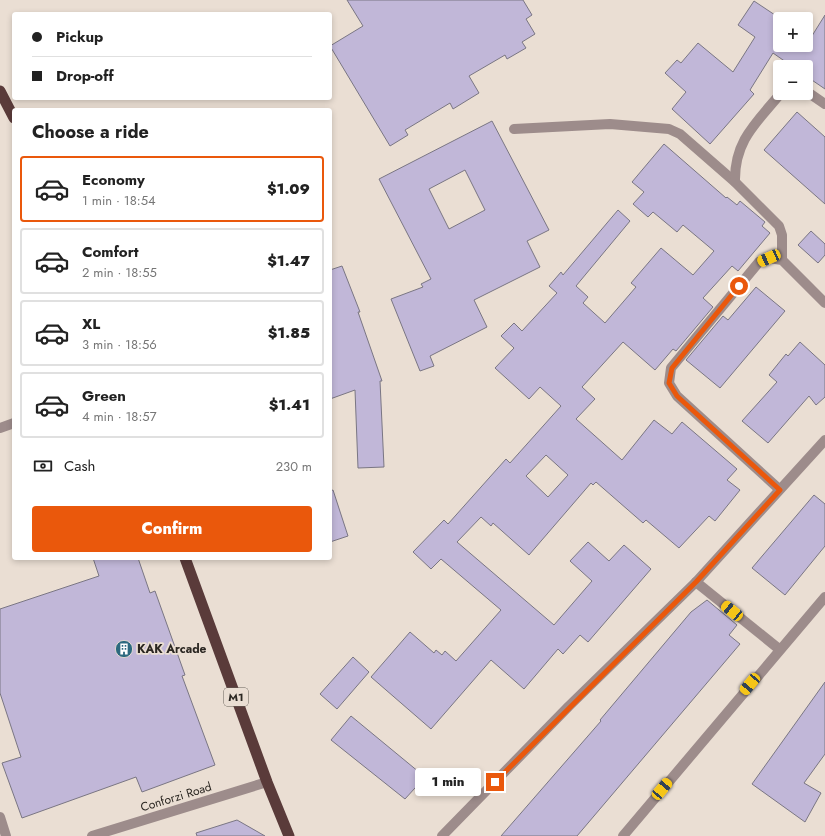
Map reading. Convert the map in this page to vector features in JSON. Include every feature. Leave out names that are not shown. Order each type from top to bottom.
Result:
[{"type":"highway","points":[[0,91],[12,114]]},
{"type":"highway","name":"M1","points":[[186,560],[266,782],[289,836]]},
{"type":"street","points":[[813,96],[825,104]]},
{"type":"street","points":[[735,182],[734,165],[742,144],[747,134],[775,100]]},
{"type":"street","points":[[514,129],[610,124],[669,129],[680,134],[735,182],[779,226],[782,235],[782,260]]},
{"type":"street","points":[[780,490],[677,396],[669,383],[672,368],[758,262],[769,258],[782,260],[825,303]]},
{"type":"street","points":[[0,428],[12,424]]},
{"type":"street","points":[[442,836],[570,706],[696,582],[825,440]]},
{"type":"street","points":[[696,582],[779,649]]},
{"type":"street","points":[[623,836],[779,649],[825,597]]},
{"type":"street","name":"Conforzi Road","points":[[92,836],[266,782]]},
{"type":"street","points":[[0,817],[6,836]]},
{"type":"building","points":[[347,0],[523,0],[532,15],[526,19],[535,34],[522,42],[526,48],[507,59],[505,55],[469,76],[479,93],[453,109],[450,103],[405,130],[408,135],[390,146],[332,49],[332,45],[363,26]]},
{"type":"building","points":[[754,1],[773,14],[773,52],[813,52],[813,34],[825,15],[825,89],[813,81],[813,60],[783,60],[773,53],[750,90],[754,94],[710,144],[672,109],[686,92],[665,73],[677,60],[681,63],[698,43],[733,72],[755,37],[738,25]]},
{"type":"building","points":[[797,112],[825,137],[825,204],[764,150]]},
{"type":"building","points":[[492,121],[549,230],[527,241],[540,267],[474,300],[487,327],[430,356],[434,366],[420,371],[391,299],[423,287],[421,284],[431,279],[379,179]],"holes":[[[465,170],[485,210],[449,229],[429,189]]]},
{"type":"building","points":[[664,144],[726,198],[727,197],[737,205],[740,201],[765,222],[762,226],[770,233],[738,271],[732,266],[703,298],[713,307],[676,351],[673,349],[655,370],[623,342],[582,387],[595,399],[576,419],[622,460],[654,420],[672,434],[682,422],[737,469],[727,480],[740,490],[715,521],[709,516],[679,548],[646,520],[643,523],[596,482],[593,485],[591,483],[529,555],[493,523],[491,526],[481,517],[457,542],[554,625],[592,581],[570,561],[588,542],[609,561],[624,545],[651,569],[588,642],[580,635],[563,654],[558,649],[524,689],[491,660],[431,729],[371,677],[410,632],[434,653],[436,650],[442,655],[445,651],[456,661],[501,610],[441,559],[431,569],[413,552],[444,520],[448,524],[506,459],[510,463],[561,406],[540,387],[529,399],[495,368],[514,348],[501,336],[514,323],[522,331],[557,293],[549,286],[561,272],[563,275],[618,210],[630,221],[576,286],[588,297],[583,303],[605,323],[636,287],[631,283],[661,248],[693,275],[714,251],[683,225],[677,232],[653,212],[648,217],[633,204],[644,192],[632,182]],"holes":[[[546,455],[568,475],[548,497],[526,476]]]},
{"type":"building","points":[[811,231],[825,244],[825,255],[818,263],[798,245]]},
{"type":"building","points":[[342,266],[360,312],[358,312],[382,381],[380,381],[384,467],[358,468],[355,390],[332,398],[332,269]]},
{"type":"building","points":[[756,287],[785,311],[720,388],[686,360],[723,316],[728,320]]},
{"type":"building","points":[[800,342],[825,365],[825,397],[816,405],[809,396],[768,443],[742,421],[777,382],[769,375],[786,354],[788,356]]},
{"type":"building","points":[[332,490],[348,536],[332,541]]},
{"type":"building","points":[[814,495],[825,504],[825,546],[785,595],[752,568]]},
{"type":"building","points":[[94,560],[139,560],[150,593],[155,591],[185,675],[182,676],[215,765],[142,792],[136,777],[22,818],[2,763],[21,757],[0,693],[0,609],[99,576]]},
{"type":"building","points":[[707,600],[737,625],[729,635],[740,644],[577,836],[501,836],[601,721],[600,720],[691,612]]},
{"type":"building","points":[[353,657],[369,672],[337,709],[320,694]]},
{"type":"building","points":[[825,682],[825,754],[804,783],[821,793],[805,822],[752,784]]},
{"type":"building","points":[[351,716],[425,777],[405,799],[331,740]]},
{"type":"building","points":[[237,820],[265,836],[197,836],[196,833]]},
{"type":"place","name":"KAK Arcade","points":[[124,649]]},
{"type":"route","points":[[495,782],[696,582],[780,490],[677,396],[669,383],[672,368],[739,286]]}]
